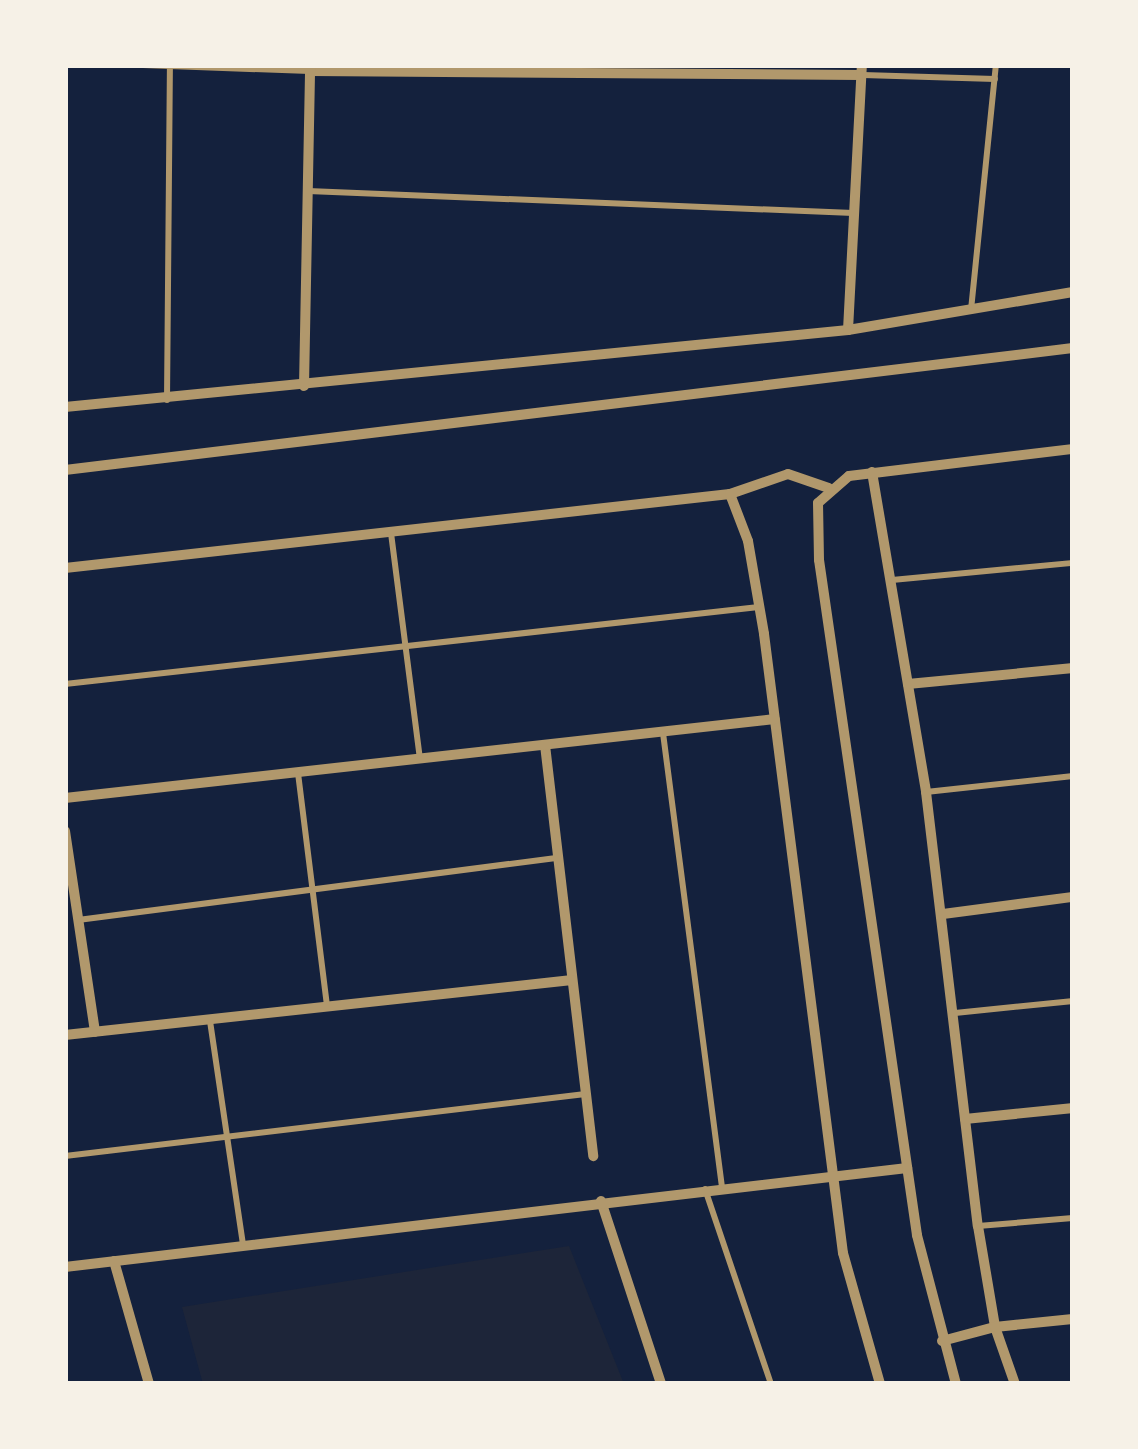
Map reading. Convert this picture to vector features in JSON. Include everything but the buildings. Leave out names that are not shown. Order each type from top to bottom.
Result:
[{"type":"street","points":[[304,386],[310,68],[862,70],[848,330]]},
{"type":"street","points":[[65,407],[167,401],[848,330],[1073,292]]},
{"type":"street","points":[[65,470],[1073,348]]},
{"type":"street","points":[[956,1384],[942,1341],[907,1168],[819,560],[818,503],[828,488],[872,472],[1073,449]]},
{"type":"street","points":[[872,472],[926,792],[978,1226],[995,1327],[1016,1384]]},
{"type":"street","points":[[65,568],[730,494],[788,474],[828,488]]},
{"type":"street","points":[[730,494],[748,541],[775,719],[843,1253],[880,1384]]},
{"type":"street","points":[[908,684],[1073,668]]},
{"type":"street","points":[[65,798],[775,719]]},
{"type":"street","points":[[544,744],[593,1156]]},
{"type":"street","points":[[65,831],[94,1032]]},
{"type":"street","points":[[943,914],[1073,897]]},
{"type":"street","points":[[65,1035],[572,980]]},
{"type":"street","points":[[966,1119],[1073,1108]]},
{"type":"street","points":[[65,1267],[831,1172],[907,1168]]},
{"type":"street","points":[[600,1201],[661,1384]]},
{"type":"street","points":[[114,1261],[149,1384]]},
{"type":"street","points":[[942,1341],[995,1327],[1073,1320]]},
{"type":"lane","points":[[143,65],[310,68]]},
{"type":"lane","points":[[971,310],[996,65]]},
{"type":"lane","points":[[167,401],[170,66]]},
{"type":"lane","points":[[862,70],[996,79]]},
{"type":"lane","points":[[308,190],[854,213]]},
{"type":"lane","points":[[391,533],[420,758]]},
{"type":"lane","points":[[892,580],[1073,562]]},
{"type":"lane","points":[[65,684],[758,607]]},
{"type":"lane","points":[[662,732],[722,1186]]},
{"type":"lane","points":[[298,772],[327,1006]]},
{"type":"lane","points":[[926,792],[1073,776]]},
{"type":"lane","points":[[76,920],[311,894],[558,858]]},
{"type":"lane","points":[[954,1013],[1073,1001]]},
{"type":"lane","points":[[210,1021],[242,1245]]},
{"type":"lane","points":[[65,1156],[586,1094]]},
{"type":"lane","points":[[705,1188],[771,1384]]},
{"type":"lane","points":[[978,1226],[1073,1218]]},
{"type":"shaded area","points":[[569,1246],[624,1384],[203,1384],[182,1307]]}]
